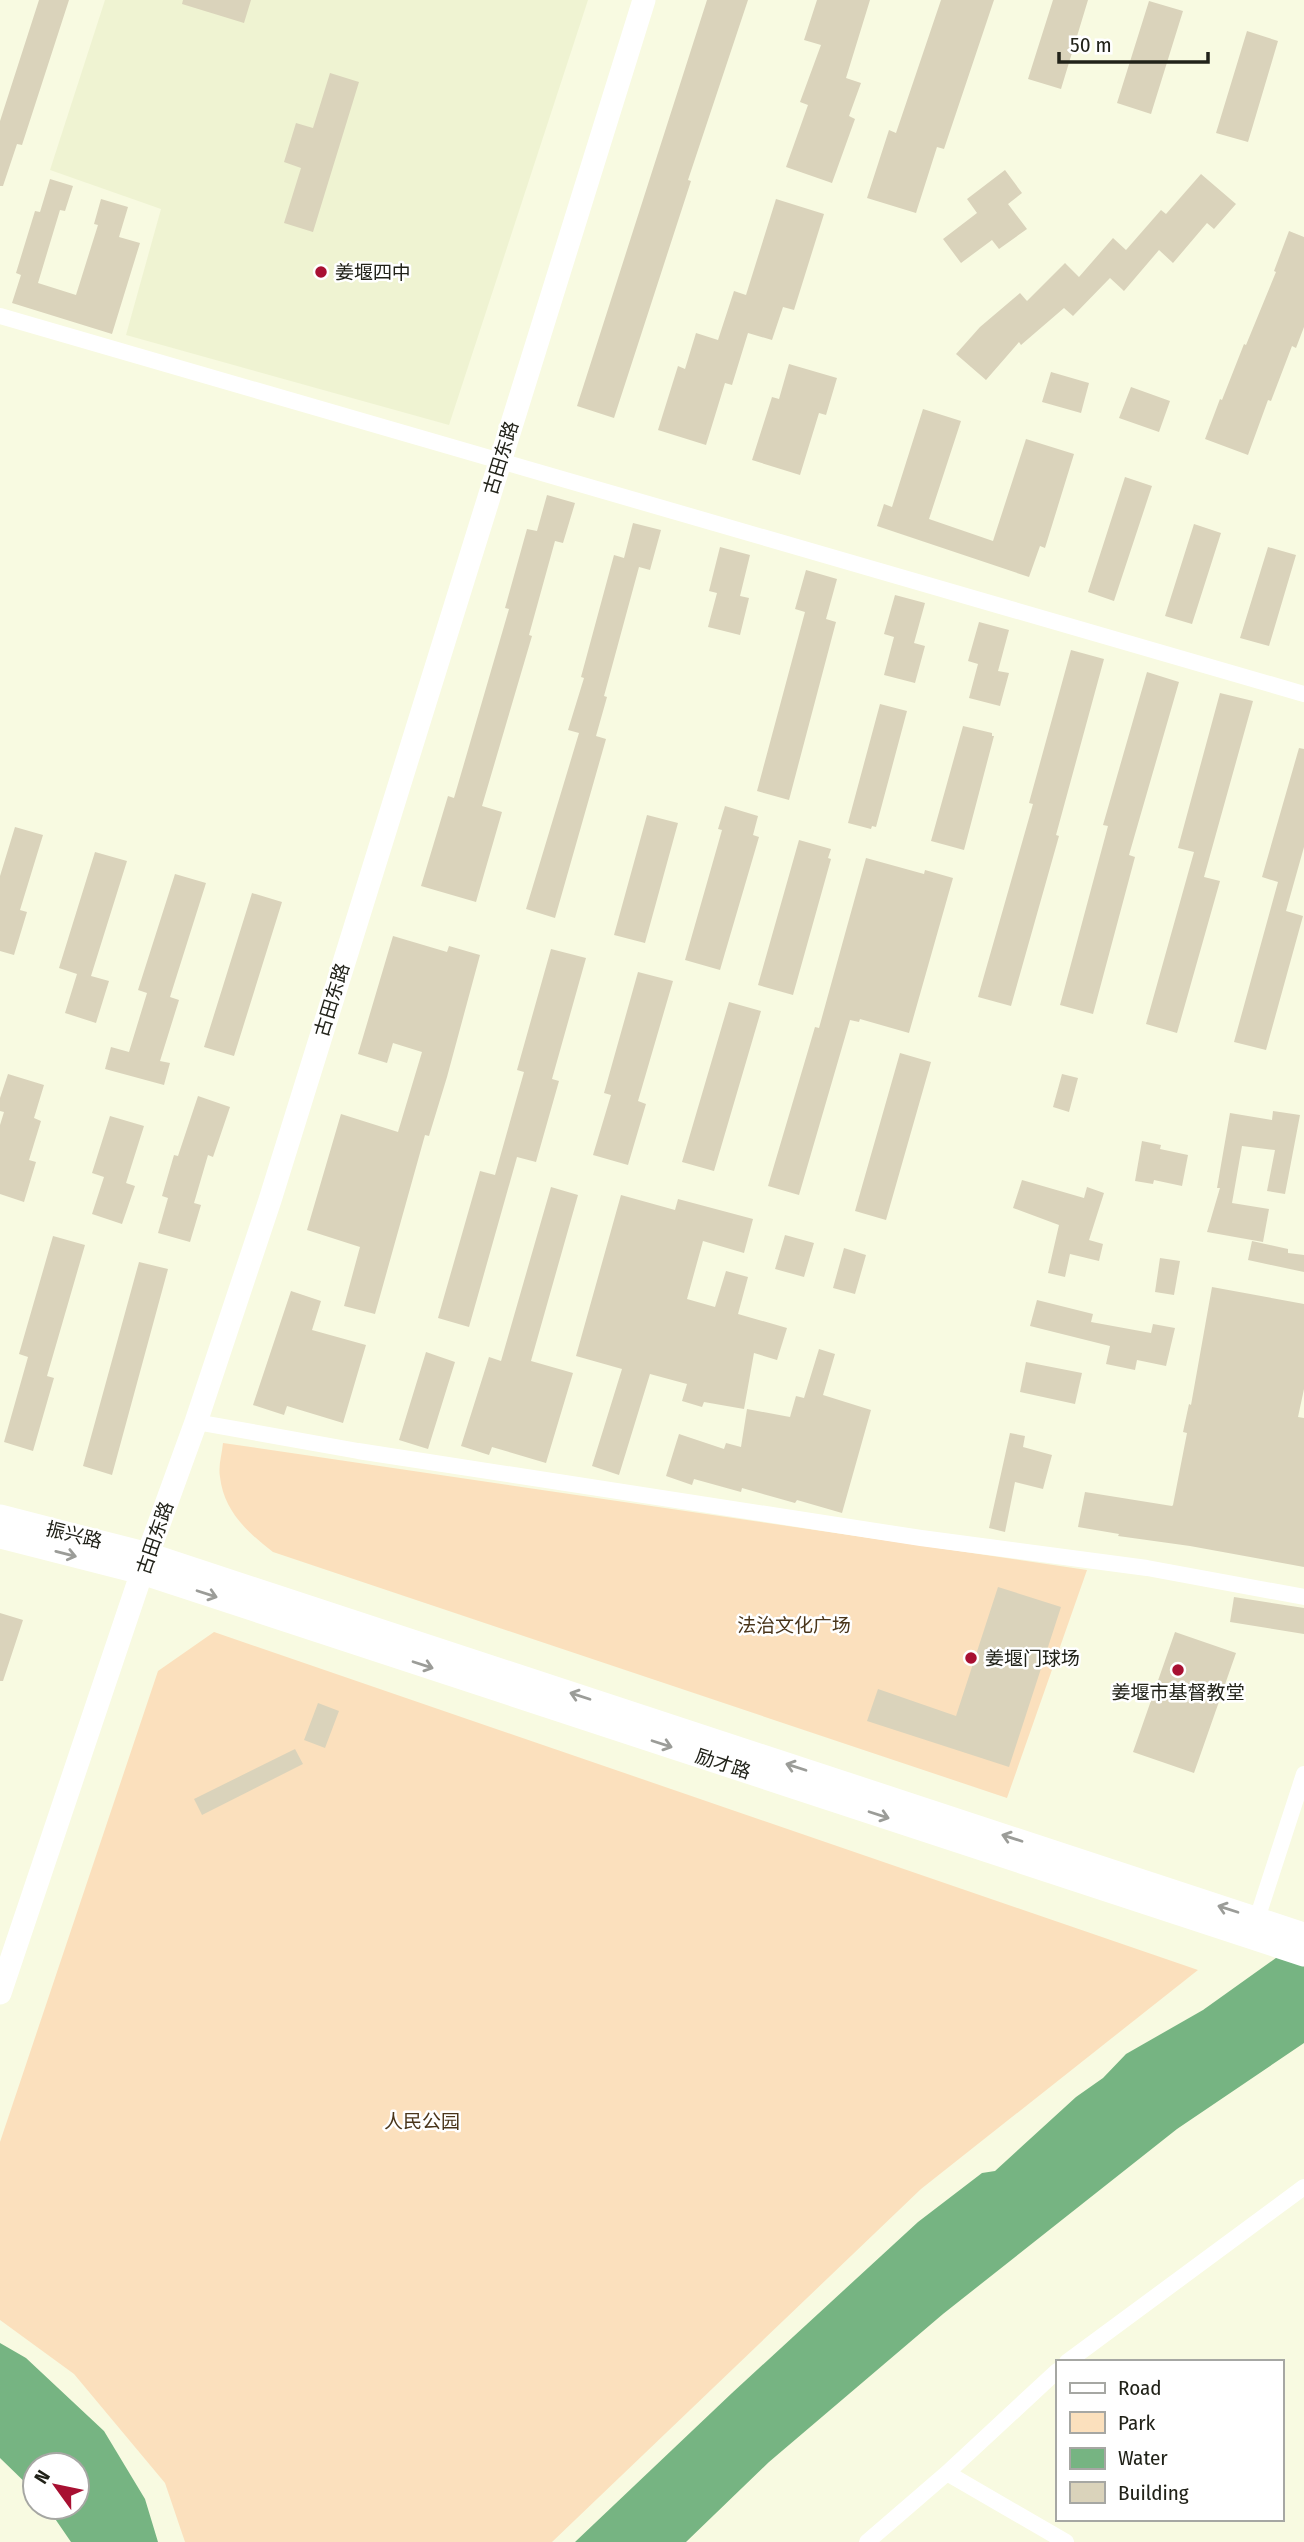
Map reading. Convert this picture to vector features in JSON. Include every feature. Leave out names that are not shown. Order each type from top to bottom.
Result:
[{"type":"street","name":"古田东路","points":[[0,1993],[274,1187],[644,0]]},
{"type":"street","points":[[0,316],[1304,694]]},
{"type":"street","points":[[196,1422],[358,1451],[811,1521],[1147,1568],[1304,1597]]},
{"type":"street","name":"振兴路","points":[[0,1516],[145,1563]]},
{"type":"street","name":"振兴路","points":[[0,1537],[145,1563]]},
{"type":"street","name":"励才路","points":[[145,1563],[1254,1928],[1291,1937],[1304,1955]]},
{"type":"street","points":[[1254,1928],[1304,1774]]},
{"type":"street","points":[[1070,2360],[1304,2187]]},
{"type":"street","points":[[867,2542],[947,2473],[1056,2372]]},
{"type":"street","points":[[947,2473],[1066,2542]]},
{"type":"shaded area","name":"姜堰四中","points":[[105,0],[588,0],[449,425],[126,335],[161,209],[50,170]]},
{"type":"green space","name":"法治文化广场","points":[[223,1443],[1087,1570],[1007,1798],[273,1552],[238,1520],[226,1500],[220,1473]]},
{"type":"green space","name":"人民公园","points":[[214,1632],[1198,1970],[921,2189],[552,2542],[185,2542],[165,2483],[74,2374],[0,2320],[0,2142],[158,1671]]},
{"type":"water","points":[[1304,1938],[1304,2043],[1177,2129],[943,2314],[769,2462],[686,2542],[575,2542],[918,2222],[982,2173],[995,2171],[1076,2097],[1103,2078],[1126,2054],[1203,2010]]},
{"type":"water","points":[[0,2343],[26,2358],[104,2431],[145,2499],[158,2542],[71,2542],[57,2521],[91,2521],[91,2451],[21,2451],[21,2478],[0,2458]]},
{"type":"building","points":[[39,0],[69,0],[22,145],[17,144],[3,186],[0,186],[0,121]]},
{"type":"building","points":[[183,0],[251,0],[244,23],[182,4]]},
{"type":"building","points":[[707,0],[748,0],[688,180],[691,181],[614,418],[577,406]]},
{"type":"building","points":[[817,0],[870,0],[846,78],[861,83],[849,116],[855,119],[832,183],[786,167],[808,105],[800,102],[821,45],[804,40]]},
{"type":"building","points":[[941,0],[994,0],[944,149],[937,147],[916,213],[867,198],[889,130],[896,133]]},
{"type":"building","points":[[1053,0],[1088,0],[1061,89],[1028,79]]},
{"type":"building","points":[[1149,1],[1183,11],[1151,114],[1117,103]]},
{"type":"building","points":[[1247,31],[1278,41],[1248,142],[1216,133]]},
{"type":"building","points":[[330,73],[359,82],[313,232],[284,223],[301,168],[284,162],[296,123],[313,128]]},
{"type":"building","points":[[1005,170],[1022,193],[1008,204],[1027,229],[999,249],[992,240],[961,263],[943,239],[977,213],[967,199]]},
{"type":"building","points":[[1201,174],[1236,204],[1214,229],[1207,223],[1173,263],[1159,250],[1124,291],[1110,278],[1073,316],[1064,308],[1021,345],[1019,342],[986,380],[956,354],[980,327],[1020,293],[1027,301],[1065,263],[1079,277],[1113,238],[1126,250],[1161,210],[1166,214]]},
{"type":"building","points":[[50,179],[73,186],[65,211],[60,210],[38,283],[76,295],[98,225],[94,224],[101,199],[128,207],[119,237],[140,243],[112,334],[12,303],[21,275],[16,273],[35,211],[40,212]]},
{"type":"building","points":[[776,199],[824,214],[794,310],[783,307],[772,340],[748,333],[732,385],[725,383],[706,445],[658,430],[678,366],[685,369],[696,333],[718,340],[734,291],[746,295]]},
{"type":"building","points":[[1289,231],[1304,237],[1304,327],[1296,348],[1292,346],[1271,401],[1268,400],[1248,455],[1205,439],[1276,272],[1274,271]]},
{"type":"building","points":[[789,364],[837,378],[826,415],[819,413],[800,475],[752,460],[772,397],[779,399]]},
{"type":"building","points":[[1051,372],[1089,383],[1081,413],[1042,402]]},
{"type":"building","points":[[1131,387],[1170,401],[1159,432],[1119,418]]},
{"type":"building","points":[[923,409],[961,421],[929,519],[993,541],[1026,439],[1074,454],[1045,548],[1040,546],[1029,577],[877,526],[884,504],[892,507]]},
{"type":"building","points":[[1125,477],[1152,486],[1114,601],[1088,592]]},
{"type":"building","points":[[547,495],[575,503],[563,543],[555,541],[529,635],[532,636],[482,806],[502,812],[476,902],[421,886],[448,796],[454,798],[509,609],[505,608],[527,529],[537,531]]},
{"type":"building","points":[[633,523],[661,530],[650,570],[639,567],[604,696],[607,697],[596,736],[606,739],[555,918],[526,909],[579,733],[568,730],[584,678],[581,677],[614,555],[624,558]]},
{"type":"building","points":[[1194,524],[1221,533],[1192,624],[1165,616]]},
{"type":"building","points":[[720,547],[750,555],[740,596],[749,598],[740,635],[708,627],[717,593],[709,591]]},
{"type":"building","points":[[1268,547],[1296,555],[1269,646],[1240,638]]},
{"type":"building","points":[[806,570],[837,579],[826,619],[836,622],[789,800],[757,791],[805,612],[795,609]]},
{"type":"building","points":[[895,595],[925,603],[914,643],[925,646],[915,683],[884,675],[894,637],[884,634]]},
{"type":"building","points":[[979,622],[1009,630],[998,671],[1009,673],[1000,706],[969,698],[978,664],[968,661]]},
{"type":"building","points":[[1071,650],[1104,659],[1056,835],[1059,836],[1011,1006],[978,997],[1033,804],[1029,803]]},
{"type":"building","points":[[1147,672],[1179,682],[1129,855],[1135,857],[1093,1014],[1060,1005],[1108,826],[1103,825]]},
{"type":"building","points":[[1220,693],[1253,701],[1204,877],[1220,881],[1177,1033],[1146,1024],[1194,852],[1178,848]]},
{"type":"building","points":[[880,704],[907,711],[876,827],[872,826],[871,829],[848,823]]},
{"type":"building","points":[[963,726],[992,733],[994,736],[964,850],[931,841]]},
{"type":"building","points":[[1299,748],[1304,749],[1304,847],[1286,911],[1303,916],[1266,1050],[1234,1042],[1278,882],[1262,877]]},
{"type":"building","points":[[725,806],[758,816],[753,835],[759,837],[720,970],[685,960],[722,830],[718,829]]},
{"type":"building","points":[[647,815],[678,823],[645,943],[614,935]]},
{"type":"building","points":[[15,827],[43,835],[20,910],[27,912],[14,955],[0,951],[0,876]]},
{"type":"building","points":[[799,840],[831,849],[828,858],[831,859],[793,995],[758,985]]},
{"type":"building","points":[[95,852],[127,861],[91,976],[109,981],[96,1023],[65,1013],[77,974],[59,968]]},
{"type":"building","points":[[866,858],[924,874],[925,870],[953,878],[909,1033],[860,1019],[859,1022],[850,1020],[799,1195],[768,1186],[815,1027],[819,1028]]},
{"type":"building","points":[[175,874],[206,883],[170,997],[179,1000],[160,1061],[170,1063],[164,1085],[105,1069],[111,1047],[129,1052],[147,993],[138,990]]},
{"type":"building","points":[[252,893],[282,902],[234,1056],[204,1047]]},
{"type":"building","points":[[393,936],[447,952],[449,946],[480,955],[447,1077],[429,1136],[425,1135],[375,1314],[344,1306],[360,1247],[307,1230],[341,1114],[398,1132],[422,1052],[393,1043],[387,1063],[358,1054]]},
{"type":"building","points":[[551,949],[586,958],[552,1079],[559,1081],[536,1162],[517,1157],[469,1327],[438,1318],[480,1171],[495,1175],[524,1072],[517,1070]]},
{"type":"building","points":[[638,972],[673,981],[638,1101],[646,1104],[628,1165],[593,1155],[611,1095],[604,1093]]},
{"type":"building","points":[[729,1002],[761,1011],[714,1171],[682,1162]]},
{"type":"building","points":[[900,1053],[931,1062],[886,1220],[855,1211]]},
{"type":"building","points":[[8,1074],[44,1085],[34,1118],[41,1121],[29,1160],[36,1162],[24,1202],[0,1194],[0,1125],[4,1112],[0,1111],[0,1098]]},
{"type":"building","points":[[1062,1074],[1078,1078],[1069,1112],[1053,1107]]},
{"type":"building","points":[[198,1096],[230,1107],[213,1157],[208,1155],[194,1203],[201,1205],[190,1242],[158,1233],[168,1198],[162,1196],[174,1155],[178,1156]]},
{"type":"building","points":[[1273,1111],[1300,1115],[1285,1194],[1267,1191],[1275,1150],[1242,1146],[1232,1203],[1269,1209],[1263,1242],[1207,1232],[1220,1188],[1217,1188],[1230,1113],[1272,1120]]},
{"type":"building","points":[[110,1116],[144,1126],[126,1183],[135,1186],[122,1224],[92,1214],[104,1177],[92,1173]]},
{"type":"building","points":[[1142,1141],[1161,1145],[1160,1149],[1188,1155],[1182,1186],[1154,1180],[1153,1184],[1135,1181]]},
{"type":"building","points":[[1022,1180],[1084,1198],[1087,1187],[1104,1193],[1089,1240],[1103,1244],[1099,1261],[1070,1254],[1065,1277],[1048,1273],[1059,1225],[1013,1208]]},
{"type":"building","points":[[551,1187],[578,1195],[531,1361],[573,1373],[546,1463],[492,1447],[489,1455],[461,1446],[489,1357],[501,1361]]},
{"type":"building","points":[[621,1195],[675,1210],[678,1199],[753,1219],[744,1253],[703,1241],[687,1299],[715,1307],[726,1271],[748,1277],[738,1314],[787,1328],[777,1360],[754,1353],[744,1409],[704,1402],[702,1407],[682,1401],[687,1384],[650,1374],[619,1475],[592,1466],[622,1369],[576,1356]]},
{"type":"building","points":[[785,1235],[814,1243],[804,1277],[775,1269]]},
{"type":"building","points":[[53,1236],[85,1245],[47,1376],[54,1378],[33,1451],[4,1442],[28,1357],[19,1354]]},
{"type":"building","points":[[1252,1241],[1288,1249],[1288,1253],[1304,1255],[1304,1272],[1248,1260]]},
{"type":"building","points":[[844,1248],[866,1255],[855,1294],[833,1288]]},
{"type":"building","points":[[1160,1258],[1180,1261],[1174,1295],[1155,1292]]},
{"type":"building","points":[[139,1262],[168,1269],[112,1475],[83,1466]]},
{"type":"building","points":[[1212,1287],[1304,1304],[1304,1389],[1298,1417],[1304,1418],[1304,1567],[1078,1527],[1085,1492],[1173,1505],[1187,1433],[1183,1432],[1189,1404],[1191,1405]]},
{"type":"building","points":[[291,1291],[321,1301],[312,1330],[366,1345],[343,1423],[287,1406],[284,1415],[253,1405]]},
{"type":"building","points":[[1037,1300],[1093,1314],[1091,1322],[1151,1333],[1153,1324],[1175,1328],[1166,1366],[1137,1360],[1135,1370],[1106,1364],[1110,1346],[1030,1326]]},
{"type":"building","points":[[819,1349],[835,1354],[823,1395],[871,1410],[842,1513],[742,1488],[741,1492],[694,1479],[692,1485],[666,1476],[679,1434],[724,1449],[726,1443],[741,1447],[747,1409],[790,1417],[796,1396],[804,1398]]},
{"type":"building","points":[[426,1352],[455,1362],[428,1449],[399,1440]]},
{"type":"building","points":[[1026,1362],[1082,1373],[1075,1404],[1020,1392]]},
{"type":"building","points":[[1010,1433],[1025,1436],[1023,1447],[1052,1455],[1043,1489],[1015,1482],[1005,1532],[989,1528]]},
{"type":"building","points":[[998,1587],[1061,1607],[1009,1767],[867,1721],[878,1689],[956,1716]]},
{"type":"building","points":[[1234,1597],[1304,1608],[1304,1634],[1230,1622]]},
{"type":"building","points":[[0,1613],[23,1620],[3,1681],[0,1681]]},
{"type":"building","points":[[1175,1632],[1236,1653],[1194,1773],[1133,1752]]},
{"type":"building","points":[[318,1703],[339,1711],[325,1748],[304,1740]]},
{"type":"building","points":[[295,1749],[303,1764],[202,1815],[194,1799]]},
{"type":"place","name":"姜堰四中","points":[[321,272]]},
{"type":"place","name":"姜堰门球场","points":[[971,1658]]},
{"type":"place","name":"姜堰市基督教堂","points":[[1178,1670]]}]
